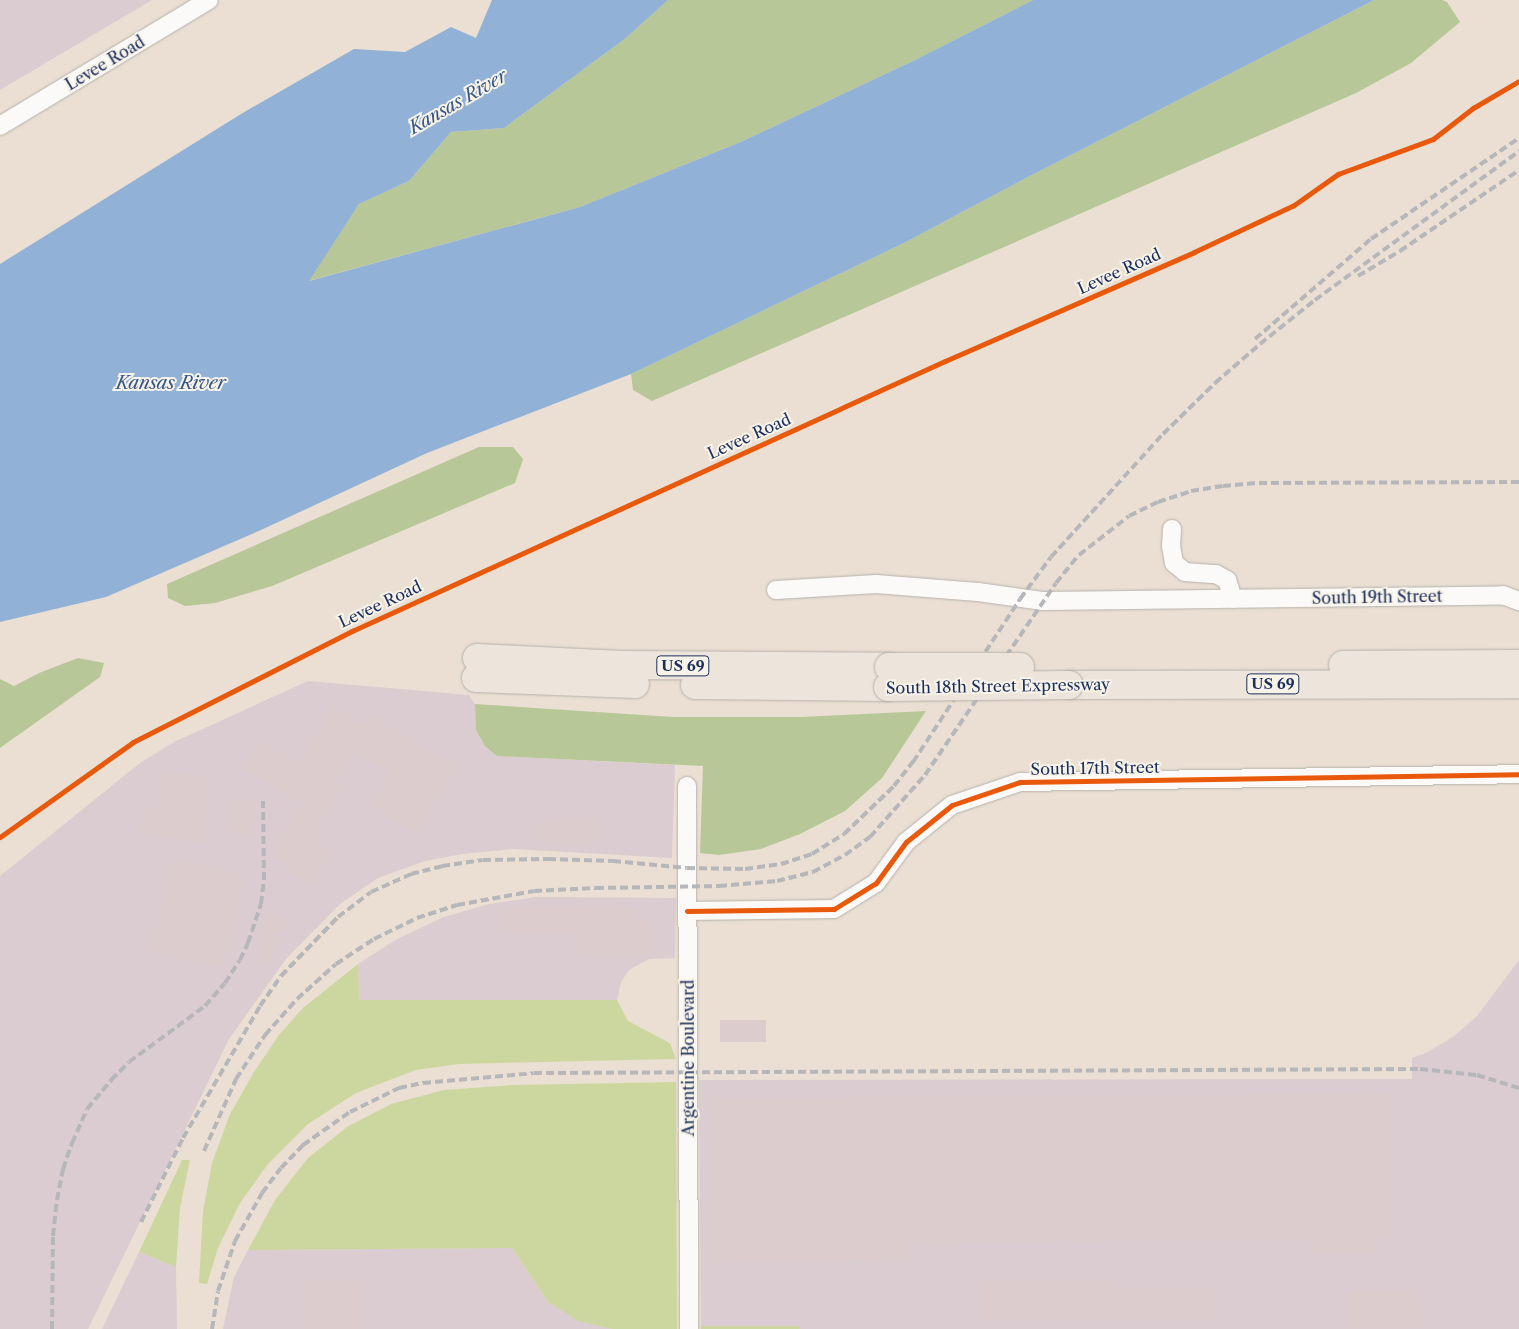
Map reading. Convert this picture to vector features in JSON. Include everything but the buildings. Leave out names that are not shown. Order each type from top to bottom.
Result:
[{"type":"highway","name":"South 18th Street Expressway","points":[[477,668],[589,683],[888,677],[1476,674],[1519,664]]},
{"type":"highway","name":"South 18th Street Expressway","points":[[1476,674],[1519,684]]},
{"type":"street","name":"Levee Road","points":[[0,126],[209,0]]},
{"type":"street","points":[[1172,529],[1171,546],[1174,562],[1185,572],[1216,574],[1228,580],[1233,599]]},
{"type":"street","name":"South 19th Street","points":[[776,590],[876,584],[978,592],[1043,601],[1503,595],[1519,601]]},
{"type":"street","name":"South 17th Street","points":[[686,911],[834,909],[876,883],[906,842],[952,804],[1020,782],[1519,774]]},
{"type":"street","name":"Argentine Boulevard","points":[[686,786],[689,1329]]},
{"type":"shaded area","points":[[0,0],[152,0],[0,90]]},
{"type":"shaded area","points":[[308,681],[469,695],[475,704],[476,730],[497,756],[675,765],[672,858],[512,849],[462,854],[425,861],[378,878],[340,904],[286,959],[229,1039],[88,1329],[0,1329],[0,876],[140,763],[174,742]]},
{"type":"shaded area","points":[[536,897],[676,898],[675,958],[649,959],[629,970],[621,982],[617,1000],[359,1000],[358,964],[397,939],[444,917],[489,904]]},
{"type":"shaded area","points":[[1519,960],[1519,1329],[799,1329],[799,1326],[701,1326],[699,1080],[1412,1079],[1412,1058],[1426,1053],[1453,1037],[1477,1016]]},
{"type":"shaded area","points":[[512,1248],[548,1302],[612,1329],[223,1329],[234,1277],[248,1250]]},
{"type":"shaded area","points":[[139,1252],[176,1267],[177,1329],[102,1329]]},
{"type":"green space","points":[[668,0],[1033,0],[915,60],[743,141],[580,207],[308,281],[359,204],[409,181],[451,132],[504,128],[626,38]]},
{"type":"green space","points":[[1374,0],[1442,0],[1447,2],[1460,22],[1411,63],[1356,93],[652,401],[633,390],[631,374],[906,242],[1024,179]]},
{"type":"green space","points":[[479,447],[513,447],[523,459],[515,483],[272,586],[215,603],[185,606],[168,598],[167,584]]},
{"type":"green space","points":[[78,658],[104,663],[100,677],[0,748],[0,679],[14,686],[39,673]]},
{"type":"green space","points":[[475,704],[673,717],[801,717],[926,711],[882,778],[845,811],[800,834],[761,849],[719,855],[700,853],[703,766],[497,756],[485,746],[476,730]]},
{"type":"green space","points":[[358,964],[359,1000],[617,1000],[628,1021],[670,1043],[676,1059],[459,1064],[416,1070],[356,1093],[308,1124],[268,1164],[240,1203],[218,1248],[207,1284],[199,1283],[203,1211],[212,1163],[230,1114],[254,1072],[279,1035],[303,1008]]},
{"type":"green space","points":[[676,1082],[677,1329],[612,1329],[578,1321],[548,1302],[512,1248],[248,1250],[275,1200],[308,1158],[347,1127],[391,1104],[444,1090],[514,1085]]},
{"type":"green space","points":[[182,1160],[190,1160],[180,1208],[176,1267],[139,1252]]},
{"type":"green space","points":[[701,1326],[799,1326],[799,1329],[701,1329]]},
{"type":"water","name":"Kansas River","points":[[492,0],[668,0],[626,38],[504,128],[451,132],[409,181],[359,204],[309,281],[580,207],[743,141],[915,60],[1033,0],[1374,0],[1024,179],[906,242],[631,374],[427,453],[261,530],[106,597],[0,622],[0,264],[241,114],[354,49],[405,52],[451,27],[476,38]]},
{"type":"railway","points":[[1255,339],[1371,239],[1519,138]]},
{"type":"railway","points":[[141,1222],[183,1138],[260,1006],[281,976],[338,917],[371,892],[411,874],[442,866],[483,860],[613,861],[687,868],[745,869],[781,864],[812,854],[844,834],[894,786],[913,762],[1020,599],[1051,557],[1163,434],[1215,383],[1315,300],[1519,151]]},
{"type":"railway","points":[[1358,276],[1400,251],[1519,170]]},
{"type":"railway","points":[[204,1151],[236,1079],[265,1035],[297,999],[336,964],[374,939],[417,918],[457,905],[534,891],[719,886],[777,881],[813,872],[845,855],[870,837],[925,775],[1056,583],[1079,555],[1129,516],[1158,502],[1191,491],[1223,486],[1259,483],[1519,482]]},
{"type":"railway","points":[[52,1329],[53,1236],[63,1169],[72,1143],[87,1109],[111,1080],[129,1062],[205,1006],[225,983],[240,960],[248,943],[261,904],[264,880],[263,801]]},
{"type":"railway","points":[[212,1329],[218,1291],[235,1241],[262,1193],[281,1168],[303,1145],[350,1112],[399,1088],[423,1083],[534,1073],[1420,1069],[1477,1075],[1519,1088]]},
{"type":"cycle path","points":[[0,837],[133,742],[352,631],[945,361],[1194,252],[1294,205],[1338,174],[1433,139],[1473,108],[1519,81]]},
{"type":"cycle path","points":[[687,911],[834,909],[876,883],[906,842],[952,805],[1020,782],[1519,774]]}]
